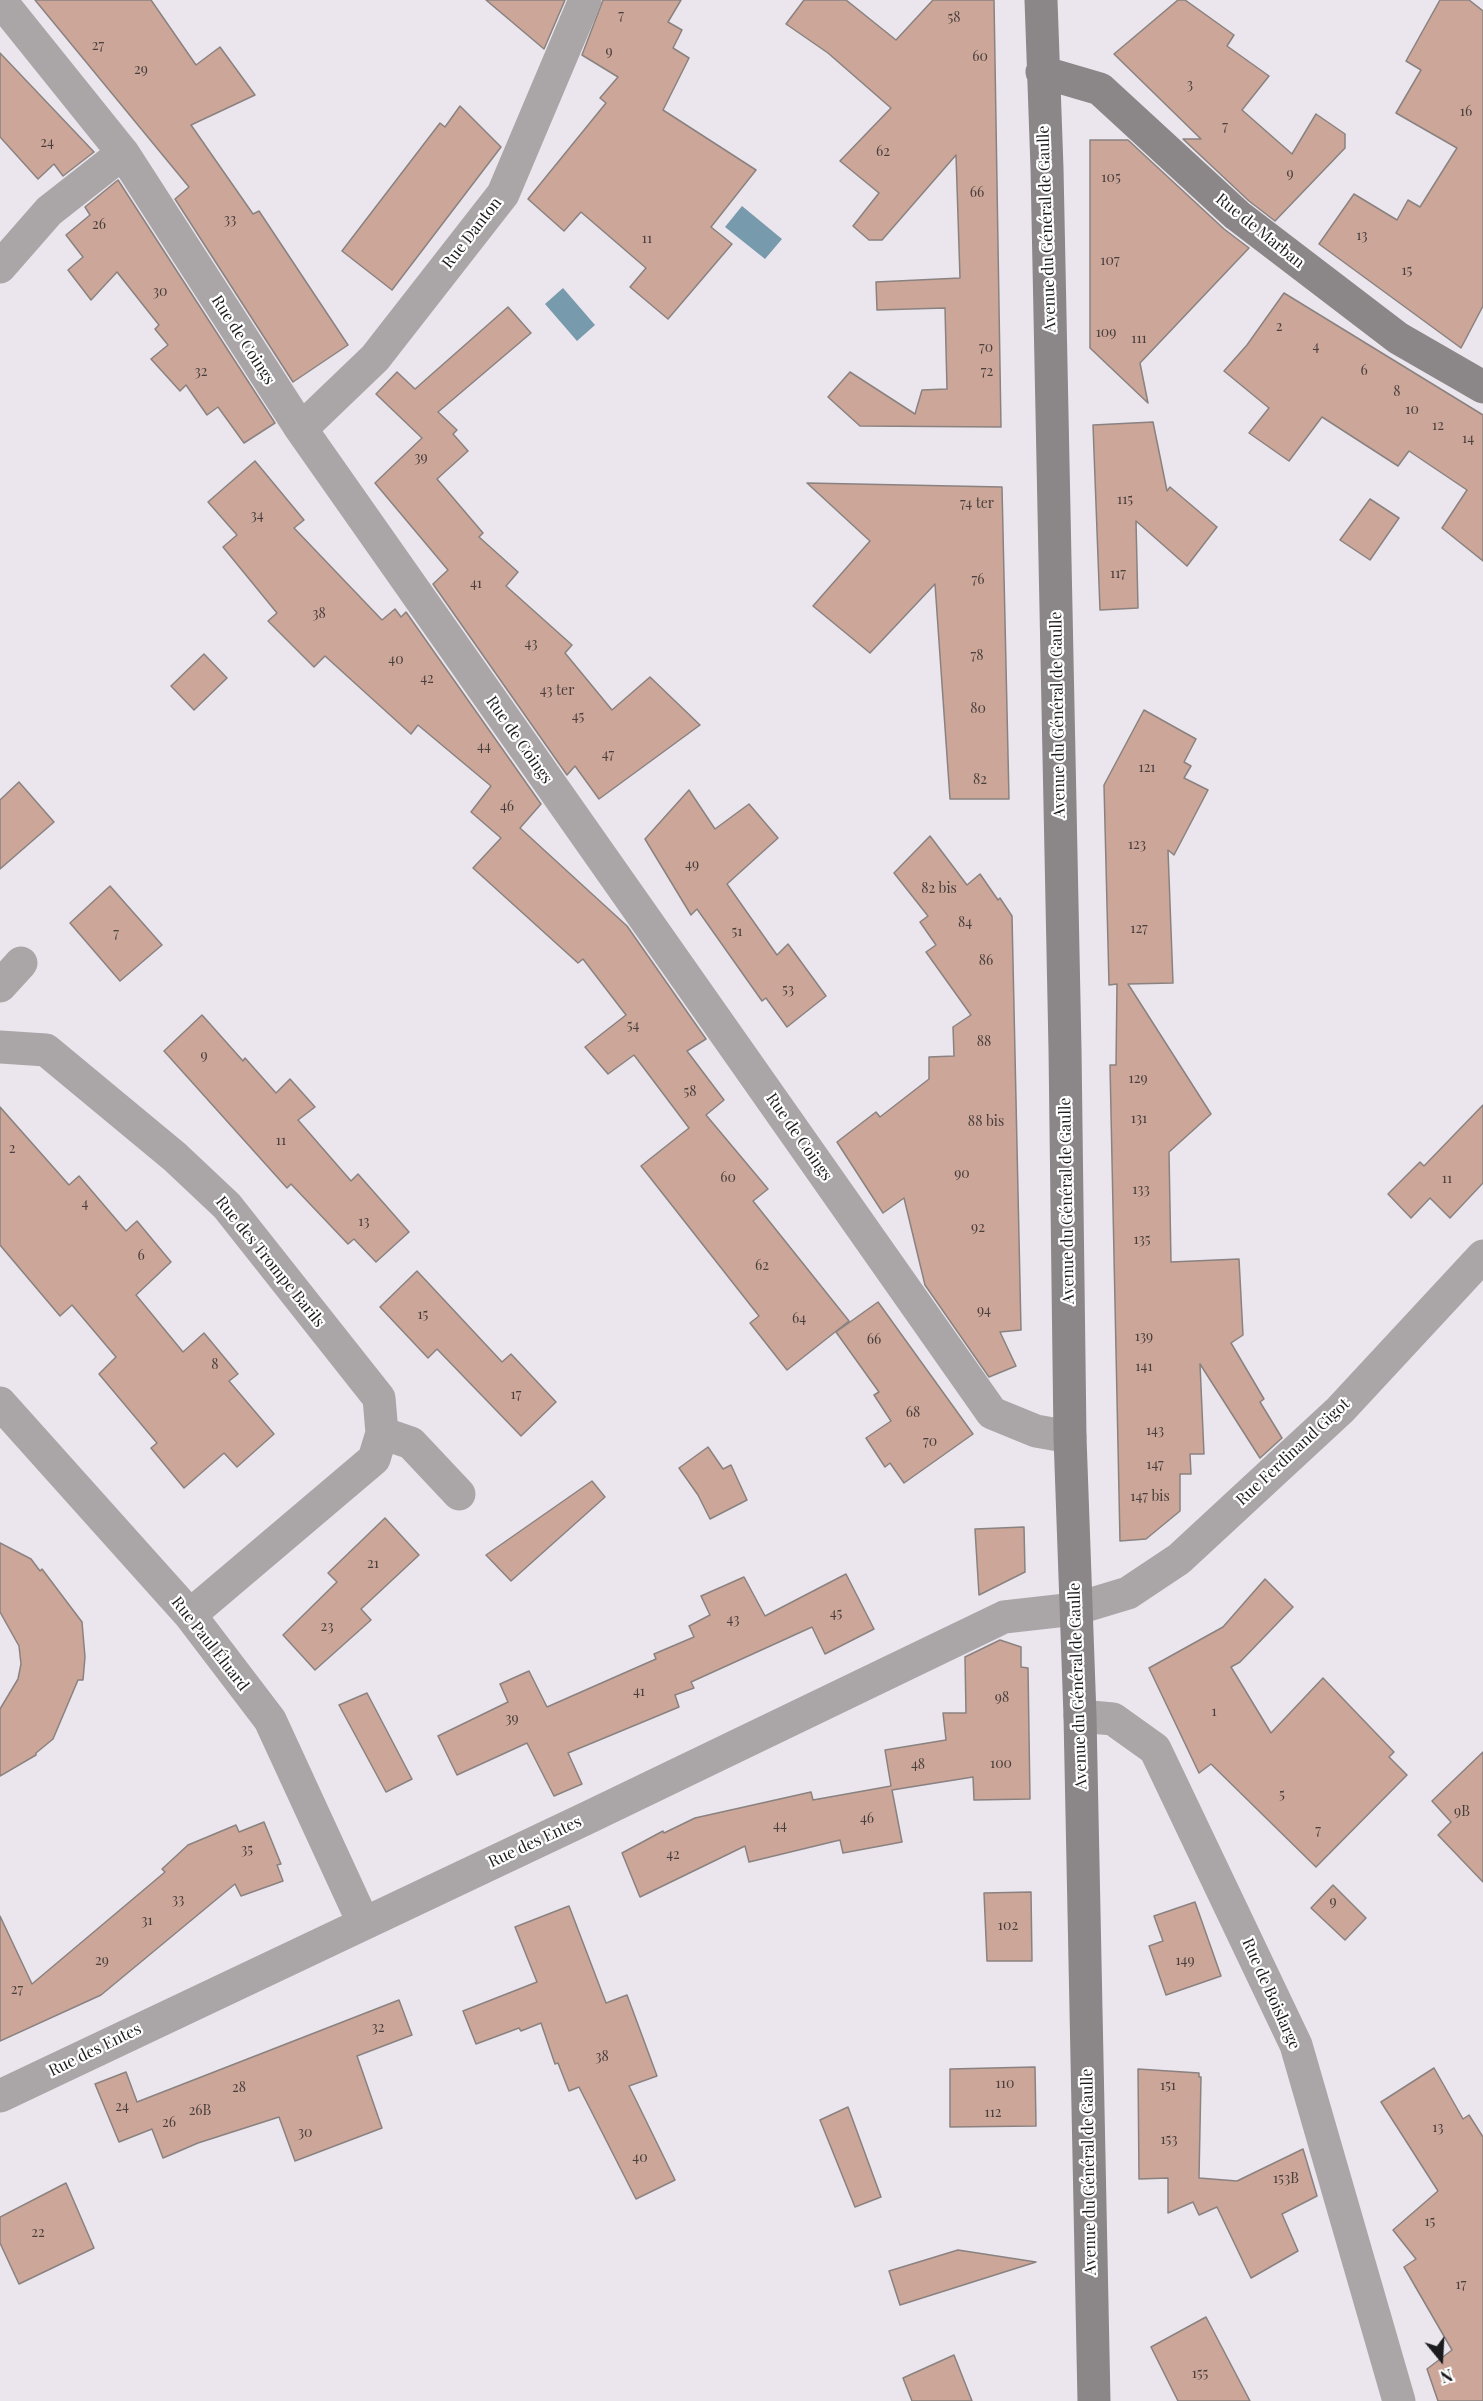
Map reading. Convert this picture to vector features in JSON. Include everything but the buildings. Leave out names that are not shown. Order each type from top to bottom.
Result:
[{"type":"main road","name":"Avenue du Général de Gaulle","points":[[1041,0],[1047,180],[1065,1049],[1070,1437],[1080,1716],[1094,2401]]},
{"type":"main road","name":"Rue de Marban","points":[[1042,72],[1100,89],[1237,215],[1398,338],[1483,387]]},
{"type":"street","name":"Rue de Coings","points":[[0,0],[123,153],[301,429],[992,1413],[1036,1431],[1070,1437]]},
{"type":"street","name":"Rue Danton","points":[[301,429],[375,358],[503,195],[585,0]]},
{"type":"street","points":[[0,267],[49,212],[123,153]]},
{"type":"street","name":"Rue des Trompe Barils","points":[[0,1045],[46,1050],[175,1157],[226,1206],[380,1398],[382,1433],[374,1459],[190,1615]]},
{"type":"street","name":"Rue Ferdinand Gigot","points":[[1075,1609],[1128,1593],[1179,1559],[1340,1410],[1483,1256]]},
{"type":"street","name":"Rue Paul Éluard","points":[[0,1403],[190,1615],[270,1720],[363,1922]]},
{"type":"street","points":[[382,1433],[411,1443],[459,1494]]},
{"type":"street","name":"Rue des Entes","points":[[0,2096],[363,1922],[598,1813],[1004,1617],[1075,1609]]},
{"type":"street","name":"Rue de Boislarge","points":[[1080,1716],[1113,1719],[1155,1749],[1296,2044],[1399,2401]]},
{"type":"water","points":[[742,206],[782,239],[765,259],[725,227]]},
{"type":"water","points":[[563,288],[595,325],[577,341],[545,304]]}]
